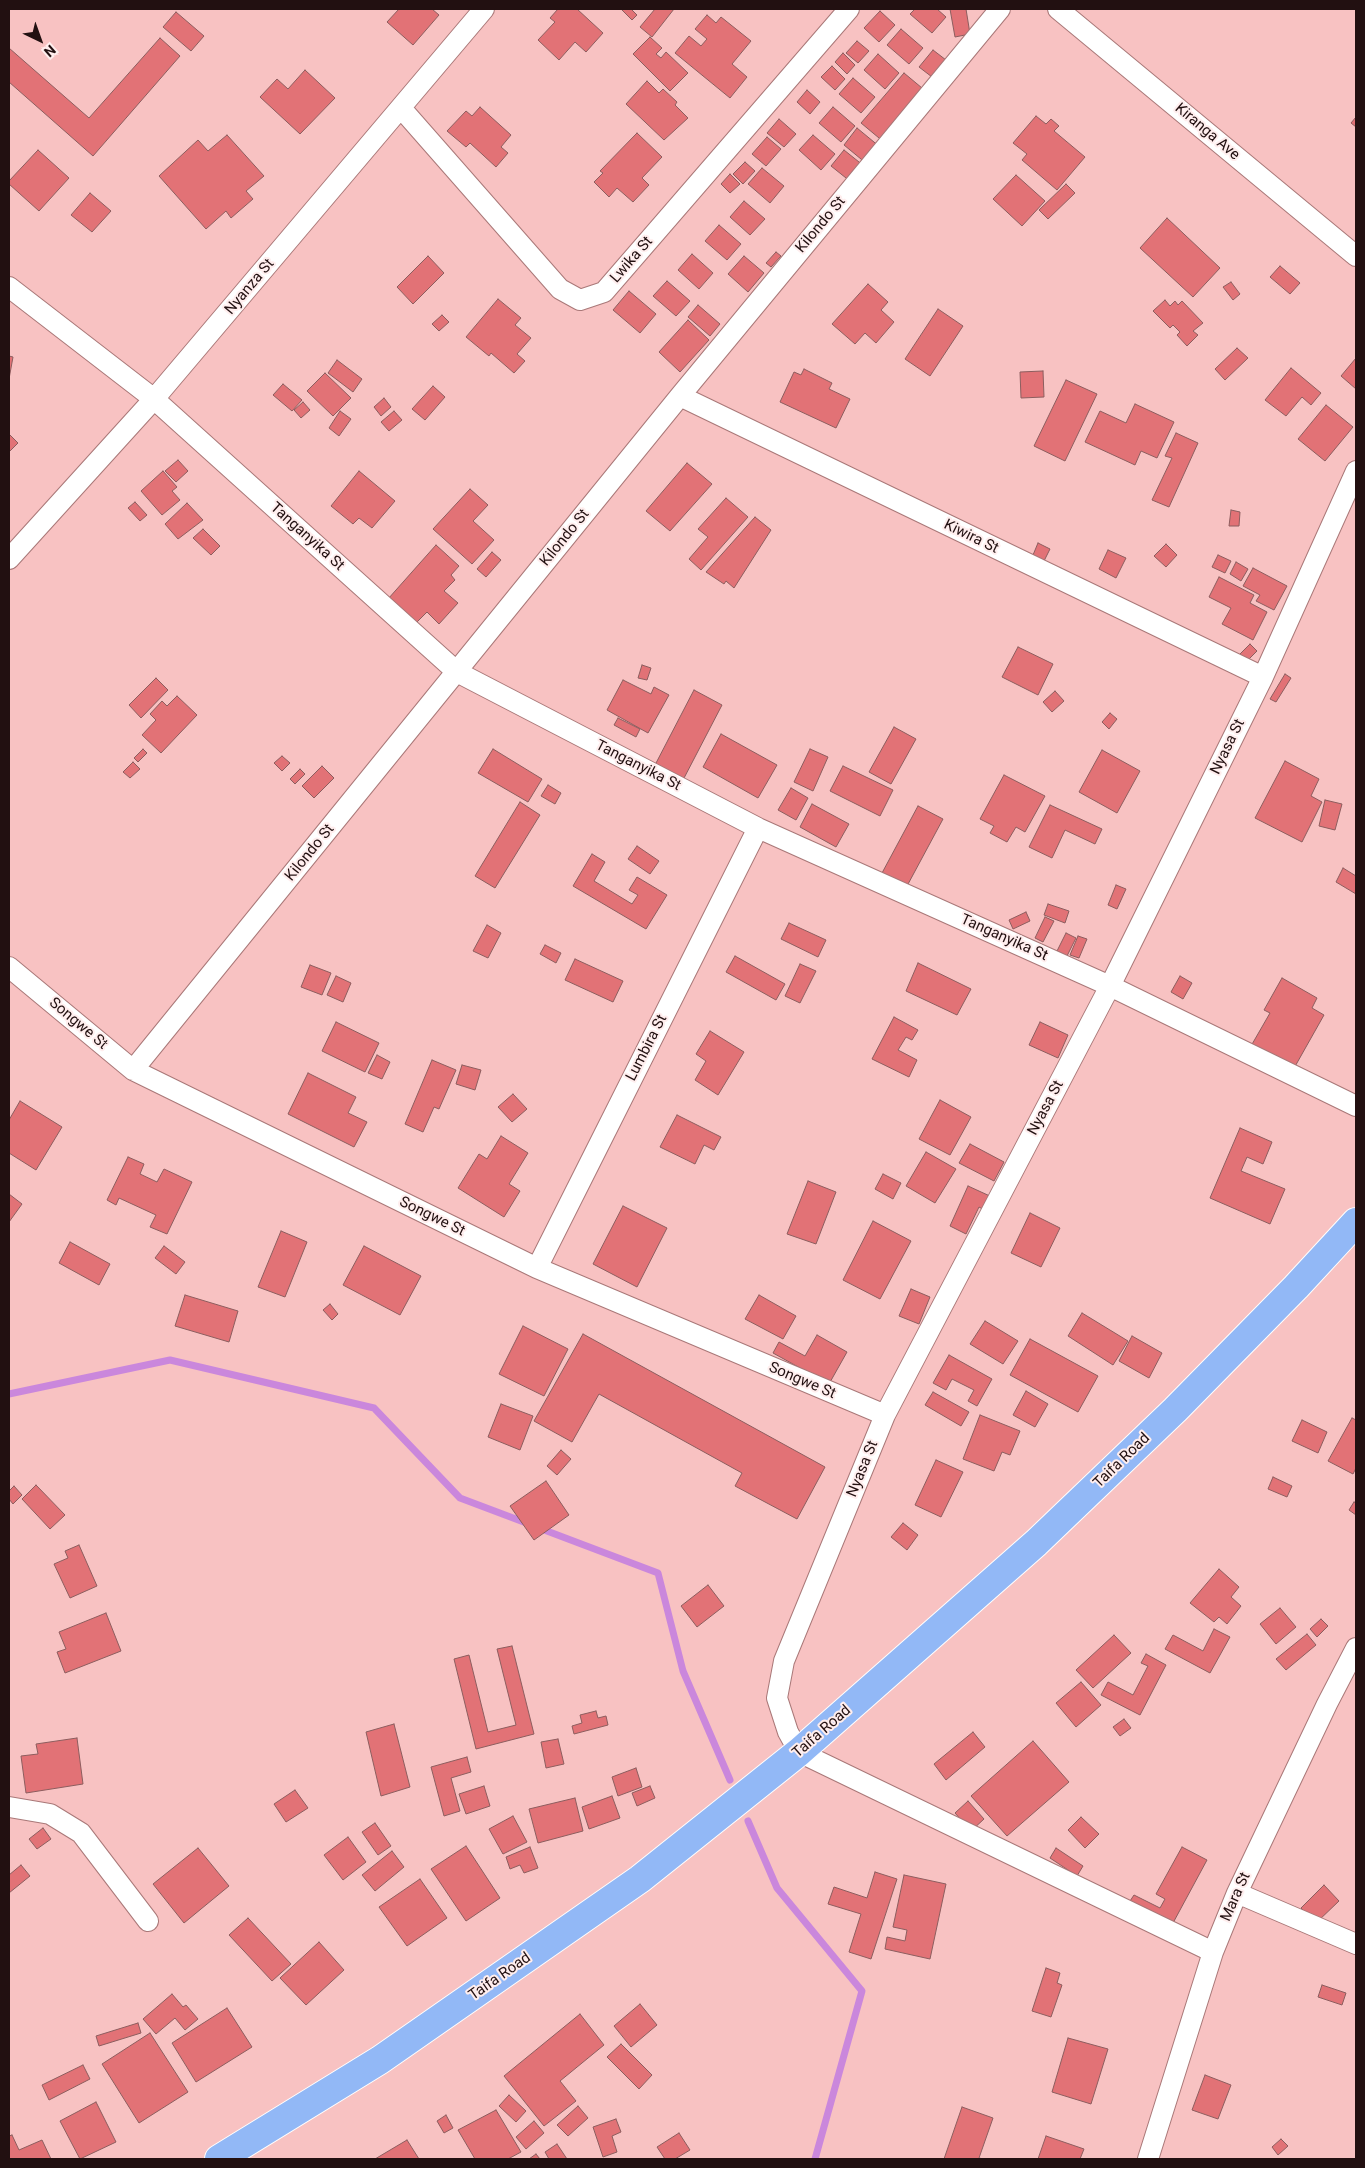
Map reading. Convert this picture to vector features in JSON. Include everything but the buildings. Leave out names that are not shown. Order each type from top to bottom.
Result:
[{"type":"highway","name":"Taifa Road","points":[[221,2159],[380,2060],[640,1880],[799,1752],[1043,1537],[1175,1410],[1296,1287],[1356,1222]]},
{"type":"street","name":"Nyanza St","points":[[9,559],[154,399],[484,9]]},
{"type":"street","name":"Lwika St","points":[[401,108],[560,289],[580,300],[604,292],[848,9]]},
{"type":"street","name":"Kilondo St","points":[[133,1070],[680,396],[1000,9]]},
{"type":"street","name":"Kiranga Ave","points":[[1058,9],[1356,256]]},
{"type":"street","name":"Tanganyika St","points":[[9,287],[154,399],[457,672],[758,828],[1110,986],[1356,1106]]},
{"type":"street","name":"Kiwira St","points":[[680,396],[1263,677]]},
{"type":"street","name":"Nyasa St","points":[[799,1752],[788,1732],[777,1698],[784,1661],[885,1415],[1110,986],[1263,677],[1356,471]]},
{"type":"street","name":"Lumbira St","points":[[537,1268],[758,828]]},
{"type":"street","name":"Songwe St","points":[[9,967],[133,1070],[537,1268],[885,1415]]},
{"type":"street","name":"Mara St","points":[[1148,2159],[1213,1952],[1237,1893],[1327,1704],[1356,1648]]},
{"type":"street","points":[[799,1752],[1213,1952]]},
{"type":"street","points":[[9,1806],[50,1814],[81,1833],[148,1921]]},
{"type":"street","points":[[1237,1893],[1356,1944]]},
{"type":"waterway","points":[[9,1394],[170,1360],[374,1408],[460,1498],[529,1524]]},
{"type":"waterway","points":[[539,1528],[658,1573],[683,1671],[730,1780]]},
{"type":"waterway","points":[[748,1821],[777,1888],[862,1991],[815,2159]]}]
